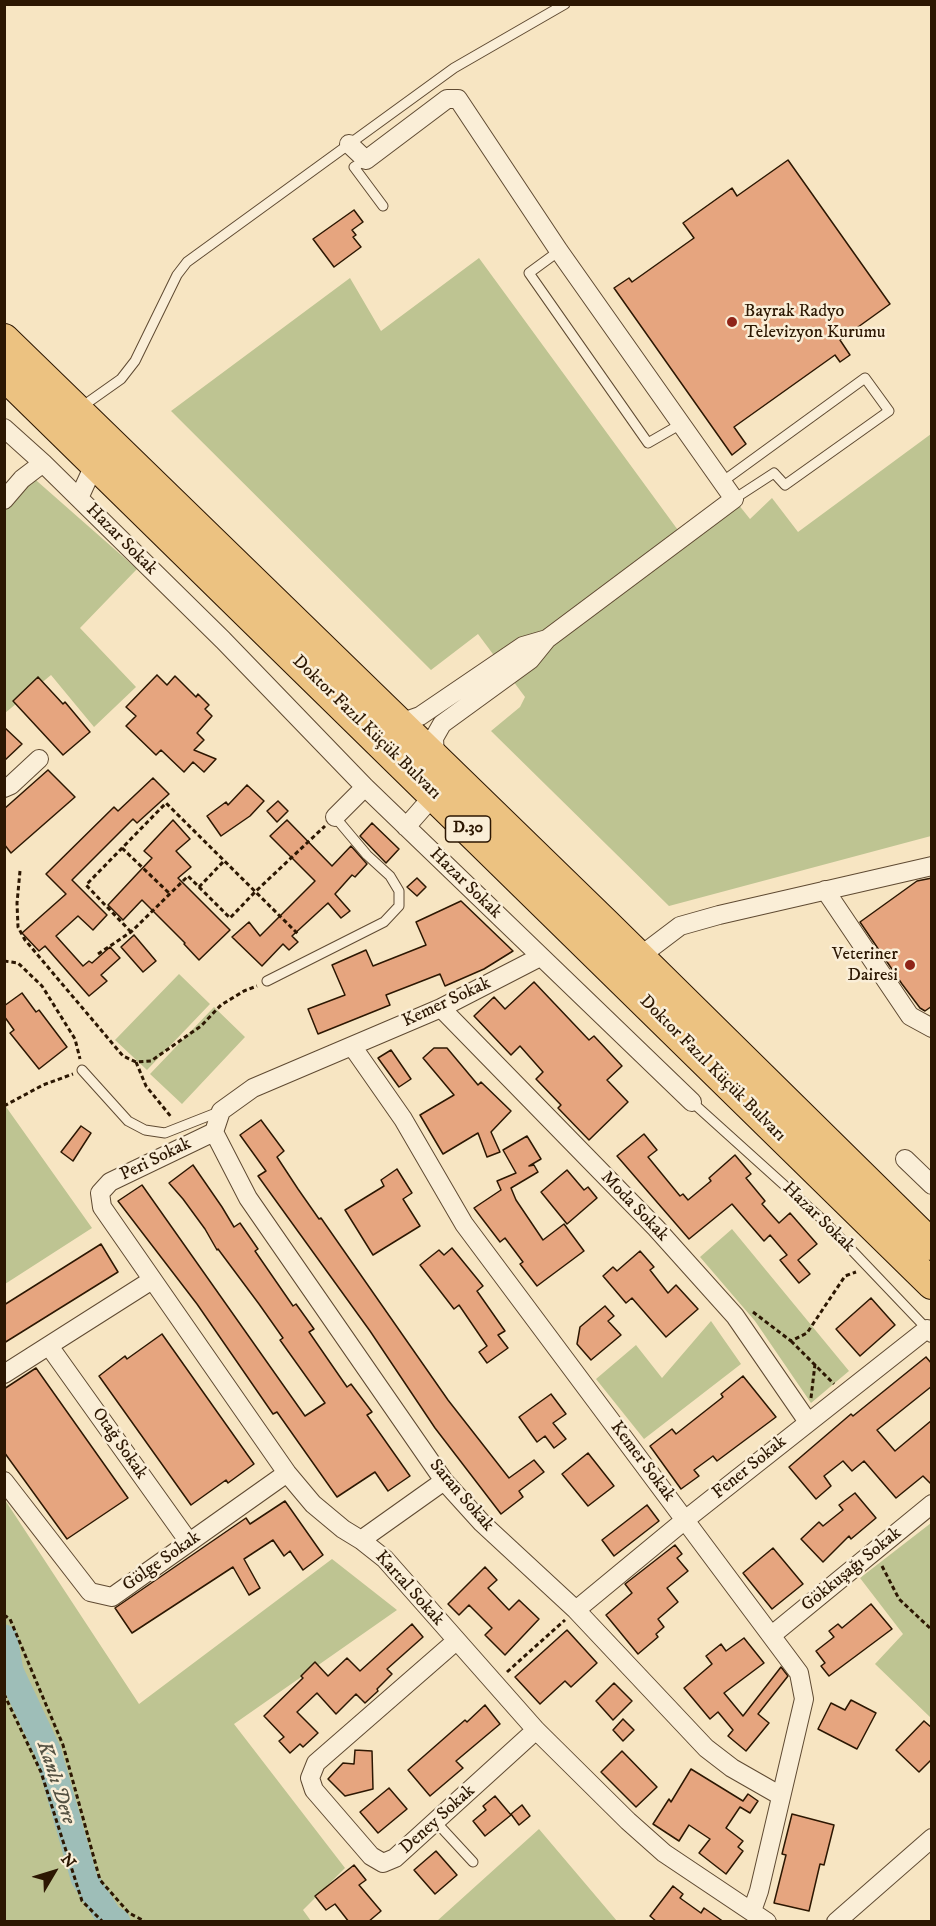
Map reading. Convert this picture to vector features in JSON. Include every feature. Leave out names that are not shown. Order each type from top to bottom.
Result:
[{"type":"highway","name":"Doktor Fazıl Küçük Bulvarı","points":[[4,339],[400,723],[932,1245]]},
{"type":"highway","name":"Doktor Fazıl Küçük Bulvarı","points":[[4,375],[932,1284]]},
{"type":"street","points":[[349,144],[366,159],[447,99],[458,99],[559,251],[734,499],[547,639],[530,660],[442,724],[434,738],[435,758]]},
{"type":"street","name":"Hazar Sokak","points":[[4,428],[43,463],[223,640],[365,787],[692,1102]]},
{"type":"street","points":[[4,500],[22,479],[43,463]]},
{"type":"street","points":[[79,498],[95,463]]},
{"type":"street","points":[[400,723],[420,716],[523,646],[547,639]]},
{"type":"street","points":[[4,788],[11,785],[39,759]]},
{"type":"street","points":[[335,817],[365,787]]},
{"type":"street","points":[[406,827],[434,795]]},
{"type":"street","points":[[639,957],[680,926],[932,866]]},
{"type":"street","points":[[825,890],[910,1016],[932,1028]]},
{"type":"street","name":"Kemer Sokak","points":[[221,1111],[253,1088],[441,1008],[540,957]]},
{"type":"street","name":"Moda Sokak","points":[[441,1008],[656,1228],[735,1316],[808,1422]]},
{"type":"street","name":"Kemer Sokak","points":[[352,1046],[403,1119],[464,1224],[799,1673],[804,1699],[759,1891],[759,1916]]},
{"type":"street","points":[[214,1132],[221,1111]]},
{"type":"street","name":"Peri Sokak","points":[[100,1193],[110,1182],[214,1132]]},
{"type":"street","name":"Saran Sokak","points":[[214,1132],[249,1198],[444,1481],[482,1522],[576,1610],[706,1748],[732,1767],[781,1796]]},
{"type":"street","points":[[905,1159],[932,1185]]},
{"type":"street","name":"Kartal Sokak","points":[[100,1193],[102,1207],[152,1280],[287,1473],[314,1504],[343,1529],[385,1559],[536,1730],[628,1821],[664,1853],[759,1916]]},
{"type":"street","points":[[4,1374],[152,1280]]},
{"type":"street","name":"Fener Sokak","points":[[576,1610],[808,1422],[929,1331]]},
{"type":"street","name":"Otağ Sokak","points":[[49,1346],[189,1542]]},
{"type":"street","name":"Gölge Sokak","points":[[4,1480],[90,1592],[112,1597],[287,1473]]},
{"type":"street","points":[[361,1540],[444,1481]]},
{"type":"street","name":"Gökkuşağı Sokak","points":[[772,1635],[932,1504]]},
{"type":"street","name":"Deney Sokak","points":[[456,1641],[316,1764],[310,1778],[314,1790],[371,1856],[383,1863],[395,1858],[536,1730]]},
{"type":"street","points":[[836,1922],[932,1838]]},
{"type":"lane","points":[[78,410],[121,379],[135,362],[177,275],[187,262],[454,68],[565,4]]},
{"type":"lane","points":[[366,159],[354,167],[383,206]]},
{"type":"lane","points":[[559,251],[529,273],[648,443],[681,424]]},
{"type":"lane","points":[[722,482],[865,378],[889,411],[785,485],[774,473],[734,499]]},
{"type":"lane","points":[[267,981],[384,922],[399,906],[399,891],[390,876],[367,855],[335,817]]},
{"type":"lane","points":[[82,1070],[128,1121],[145,1130],[165,1132],[221,1111]]},
{"type":"lane","name":"Hazar Sokak","points":[[692,1102],[824,1221],[929,1331]]},
{"type":"lane","points":[[436,1822],[473,1862]]},
{"type":"path","points":[[131,932],[86,885],[166,803],[299,935]]},
{"type":"path","points":[[98,954],[131,932],[188,876],[230,918],[335,817]]},
{"type":"path","points":[[122,848],[170,894]]},
{"type":"path","points":[[199,887],[224,861]]},
{"type":"path","points":[[20,871],[17,903],[18,927],[25,940],[123,1056],[136,1062],[151,1061],[201,1026],[221,1005],[267,981]]},
{"type":"path","points":[[4,961],[18,963],[42,986],[75,1039],[82,1070],[43,1085],[4,1106]]},
{"type":"path","points":[[136,1062],[146,1086],[179,1127]]},
{"type":"path","points":[[791,1341],[807,1333],[844,1276],[869,1268]]},
{"type":"path","points":[[747,1307],[791,1341],[844,1394]]},
{"type":"path","points":[[808,1422],[814,1365]]},
{"type":"path","points":[[874,1552],[899,1599],[932,1630]]},
{"type":"path","points":[[494,1683],[576,1610]]},
{"type":"path","points":[[4,1614],[10,1619],[63,1745],[99,1880],[129,1913],[146,1922]]},
{"type":"path","points":[[4,1694],[40,1772],[82,1901],[103,1922]]},
{"type":"green space","points":[[479,258],[683,537],[734,499],[750,519],[772,498],[798,532],[931,434],[931,836],[669,906],[491,731],[520,707],[525,697],[478,634],[431,670],[171,411],[350,278],[381,331]]},
{"type":"green space","points":[[21,467],[137,569],[80,628],[136,687],[94,727],[51,675],[5,713],[5,488]]},
{"type":"green space","points":[[179,974],[210,1004],[147,1070],[115,1040]]},
{"type":"green space","points":[[214,1007],[245,1037],[182,1104],[150,1074]]},
{"type":"green space","points":[[4,1104],[92,1228],[5,1284],[4,1284]]},
{"type":"green space","points":[[732,1229],[849,1371],[811,1403],[755,1321],[700,1257]]},
{"type":"green space","points":[[711,1321],[741,1364],[644,1439],[596,1379],[636,1345],[662,1378]]},
{"type":"green space","points":[[5,1500],[139,1704],[332,1559],[397,1610],[234,1724],[345,1868],[303,1910],[311,1921],[5,1921]]},
{"type":"green space","points":[[931,1523],[931,1718],[875,1664],[903,1634],[860,1578]]},
{"type":"green space","points":[[539,1829],[617,1921],[437,1921]]},
{"type":"building","name":"Bayrak Radyo Televizyon Kurumu","points":[[788,160],[890,304],[840,340],[850,355],[840,362],[835,355],[734,427],[746,444],[732,455],[614,288],[629,278],[632,282],[694,238],[683,223],[732,188],[737,196]]},
{"type":"building","points":[[354,210],[363,222],[352,230],[356,235],[353,237],[361,247],[334,267],[313,239]]},
{"type":"building","points":[[157,675],[167,685],[175,676],[196,697],[198,694],[209,705],[205,709],[212,716],[197,733],[204,740],[194,750],[216,759],[204,772],[193,762],[184,772],[161,750],[156,755],[126,726],[136,716],[126,707]]},
{"type":"building","points":[[38,677],[63,704],[65,702],[90,732],[63,755],[13,701]]},
{"type":"building","points":[[4,727],[22,744],[4,761]]},
{"type":"building","points":[[48,770],[75,797],[11,853],[4,844],[4,809]]},
{"type":"building","points":[[153,778],[169,794],[137,823],[133,819],[72,880],[107,915],[93,930],[78,916],[56,936],[83,966],[89,961],[92,963],[110,947],[120,958],[101,975],[107,981],[89,996],[45,946],[39,951],[22,933],[66,894],[46,874],[114,807],[118,811]]},
{"type":"building","points":[[247,785],[264,801],[250,816],[221,836],[207,816],[226,802],[228,805]]},
{"type":"building","points":[[278,801],[288,811],[277,822],[267,811]]},
{"type":"building","points":[[173,820],[190,839],[176,851],[191,867],[178,878],[230,930],[199,960],[142,900],[123,920],[108,905],[152,858],[144,851]]},
{"type":"building","points":[[287,820],[332,866],[351,846],[367,864],[355,877],[352,875],[335,894],[350,911],[341,918],[328,903],[292,936],[298,942],[289,950],[283,944],[262,966],[232,937],[249,922],[260,936],[315,881],[270,836]]},
{"type":"building","points":[[372,823],[399,849],[386,863],[360,836]]},
{"type":"building","points":[[417,878],[426,887],[417,896],[407,887]]},
{"type":"building","name":"Veteriner Dairesi","points":[[932,878],[932,1006],[925,1011],[920,1008],[902,984],[860,922],[917,881]]},
{"type":"building","points":[[461,901],[513,951],[484,969],[445,986],[440,974],[386,995],[390,1005],[318,1034],[308,1009],[345,995],[332,965],[366,950],[373,966],[426,945],[416,922]]},
{"type":"building","points":[[134,935],[156,961],[143,972],[121,947]]},
{"type":"building","points":[[534,982],[589,1040],[594,1036],[622,1066],[607,1080],[628,1102],[589,1140],[558,1108],[561,1105],[536,1079],[543,1072],[520,1046],[511,1055],[474,1016],[494,997],[505,1009]]},
{"type":"building","points":[[22,993],[36,1012],[39,1010],[67,1047],[39,1069],[10,1033],[14,1030],[4,1016],[4,1006]]},
{"type":"building","points":[[434,1048],[447,1048],[478,1085],[481,1082],[511,1111],[491,1132],[500,1152],[487,1157],[478,1133],[443,1154],[420,1115],[454,1095],[423,1058]]},
{"type":"building","points":[[391,1050],[411,1079],[399,1087],[378,1058]]},
{"type":"building","points":[[261,1120],[284,1151],[277,1157],[298,1189],[319,1219],[321,1218],[448,1400],[509,1478],[534,1460],[544,1472],[519,1491],[523,1497],[501,1514],[435,1428],[370,1331],[258,1176],[266,1171],[240,1135]]},
{"type":"building","points":[[81,1126],[91,1133],[73,1161],[61,1152]]},
{"type":"building","points":[[644,1134],[657,1150],[648,1157],[680,1196],[683,1194],[688,1200],[711,1181],[709,1178],[735,1155],[751,1174],[746,1178],[765,1201],[762,1204],[779,1223],[790,1213],[817,1244],[798,1260],[810,1274],[799,1283],[780,1260],[787,1255],[770,1235],[764,1241],[732,1204],[689,1239],[617,1156]]},
{"type":"building","points":[[527,1136],[541,1159],[529,1166],[534,1165],[538,1172],[511,1188],[516,1200],[543,1240],[564,1224],[584,1251],[537,1286],[520,1264],[523,1262],[505,1238],[500,1242],[474,1208],[501,1190],[497,1181],[516,1173],[503,1150]]},
{"type":"building","points":[[193,1165],[234,1227],[240,1223],[258,1249],[255,1251],[293,1306],[296,1304],[314,1329],[309,1332],[347,1387],[351,1384],[372,1412],[367,1415],[410,1476],[388,1491],[375,1472],[337,1497],[277,1412],[273,1414],[197,1304],[118,1201],[142,1185],[305,1416],[325,1403],[280,1340],[283,1338],[259,1304],[169,1183]]},
{"type":"building","points":[[397,1169],[412,1193],[403,1199],[420,1226],[373,1255],[345,1210],[384,1186],[381,1180]]},
{"type":"building","points":[[567,1170],[584,1190],[588,1187],[597,1198],[567,1224],[541,1192]]},
{"type":"building","points":[[101,1244],[118,1272],[4,1343],[4,1305]]},
{"type":"building","points":[[452,1248],[483,1286],[477,1291],[505,1331],[498,1335],[508,1348],[487,1363],[479,1352],[487,1346],[459,1305],[454,1309],[420,1265],[439,1250],[444,1255]]},
{"type":"building","points":[[640,1251],[654,1267],[650,1270],[668,1293],[676,1285],[698,1309],[666,1337],[632,1298],[626,1303],[603,1276],[613,1267],[617,1271]]},
{"type":"building","points":[[871,1298],[895,1325],[860,1356],[836,1329]]},
{"type":"building","points":[[605,1306],[614,1316],[608,1321],[621,1335],[591,1360],[577,1344],[580,1327]]},
{"type":"building","points":[[162,1334],[254,1464],[228,1483],[226,1480],[191,1505],[99,1376],[125,1356],[127,1359]]},
{"type":"building","points":[[926,1357],[932,1364],[932,1386],[877,1430],[895,1451],[932,1420],[932,1485],[923,1476],[896,1498],[864,1461],[852,1471],[843,1461],[824,1476],[831,1486],[816,1499],[789,1467],[851,1414],[853,1416]]},
{"type":"building","points":[[36,1368],[128,1498],[67,1539],[4,1452],[4,1389]]},
{"type":"building","points":[[743,1376],[776,1417],[717,1461],[713,1456],[694,1470],[699,1476],[681,1489],[650,1446],[672,1429],[676,1434],[723,1397],[721,1394]]},
{"type":"building","points":[[551,1394],[566,1414],[553,1423],[566,1439],[554,1448],[545,1436],[537,1442],[519,1417]]},
{"type":"building","points":[[588,1453],[614,1486],[588,1506],[562,1474]]},
{"type":"building","points":[[855,1493],[876,1518],[851,1539],[849,1536],[823,1562],[801,1539],[819,1522],[823,1526],[843,1510],[839,1505]]},
{"type":"building","points":[[285,1501],[323,1555],[303,1570],[290,1551],[284,1556],[273,1540],[244,1559],[260,1588],[249,1595],[233,1567],[132,1633],[115,1608],[246,1518],[250,1524]]},
{"type":"building","points":[[647,1505],[659,1521],[614,1556],[602,1540]]},
{"type":"building","points":[[675,1545],[682,1554],[677,1558],[688,1571],[667,1588],[678,1602],[658,1619],[664,1627],[656,1634],[658,1637],[638,1654],[606,1615],[632,1593],[625,1584]]},
{"type":"building","points":[[773,1548],[803,1584],[772,1609],[743,1573]]},
{"type":"building","points":[[485,1567],[497,1580],[488,1588],[509,1610],[519,1600],[539,1619],[505,1655],[485,1635],[492,1628],[469,1605],[459,1615],[448,1604]]},
{"type":"building","points":[[871,1604],[892,1629],[829,1676],[821,1666],[825,1663],[816,1651],[834,1637],[829,1631],[838,1624],[842,1628]]},
{"type":"building","points":[[412,1624],[423,1637],[387,1669],[392,1674],[365,1703],[356,1694],[336,1714],[317,1693],[297,1712],[318,1733],[303,1747],[300,1744],[290,1753],[279,1741],[284,1737],[264,1716],[303,1678],[301,1676],[315,1662],[328,1676],[347,1658],[360,1671]]},
{"type":"building","points":[[567,1630],[597,1663],[571,1687],[565,1681],[540,1704],[515,1677]]},
{"type":"building","points":[[744,1638],[764,1663],[724,1693],[743,1716],[781,1667],[788,1676],[758,1714],[769,1723],[746,1751],[728,1736],[733,1730],[718,1712],[710,1719],[684,1688],[712,1664],[706,1656],[721,1644],[726,1651]]},
{"type":"building","points":[[614,1683],[632,1701],[613,1720],[596,1701]]},
{"type":"building","points":[[851,1700],[876,1713],[857,1749],[818,1729],[831,1703],[845,1710]]},
{"type":"building","points":[[485,1705],[500,1724],[456,1761],[463,1768],[430,1796],[408,1770]]},
{"type":"building","points":[[623,1719],[634,1730],[623,1741],[613,1730]]},
{"type":"building","points":[[924,1721],[932,1728],[932,1759],[919,1772],[896,1750]]},
{"type":"building","points":[[355,1750],[372,1751],[373,1789],[345,1796],[328,1779],[343,1763],[354,1764]]},
{"type":"building","points":[[622,1751],[657,1787],[636,1807],[601,1772]]},
{"type":"building","points":[[691,1769],[743,1801],[748,1794],[758,1801],[750,1813],[740,1807],[726,1828],[743,1841],[738,1847],[743,1851],[726,1874],[699,1853],[710,1839],[689,1825],[679,1841],[653,1824],[669,1799],[671,1802]]},
{"type":"building","points":[[389,1788],[407,1809],[378,1833],[360,1812]]},
{"type":"building","points":[[495,1796],[511,1815],[485,1836],[473,1821],[486,1810],[483,1806]]},
{"type":"building","points":[[522,1805],[530,1816],[519,1825],[511,1814]]},
{"type":"building","points":[[792,1814],[834,1825],[824,1865],[820,1864],[809,1911],[774,1903],[786,1855],[782,1854]]},
{"type":"building","points":[[436,1851],[457,1875],[435,1894],[414,1870]]},
{"type":"building","points":[[354,1865],[366,1880],[359,1885],[381,1911],[368,1922],[349,1922],[335,1904],[326,1910],[315,1896]]},
{"type":"building","points":[[673,1886],[683,1894],[680,1898],[701,1913],[704,1908],[724,1922],[657,1922],[650,1916]]},
{"type":"waterway","name":"Kanlı Dere","points":[[4,1638],[10,1671],[48,1752],[84,1878],[109,1917],[117,1922]]},
{"type":"place","name":"Bayrak Radyo Televizyon Kurumu","points":[[732,322]]},
{"type":"place","name":"Veteriner Dairesi","points":[[910,965]]}]
